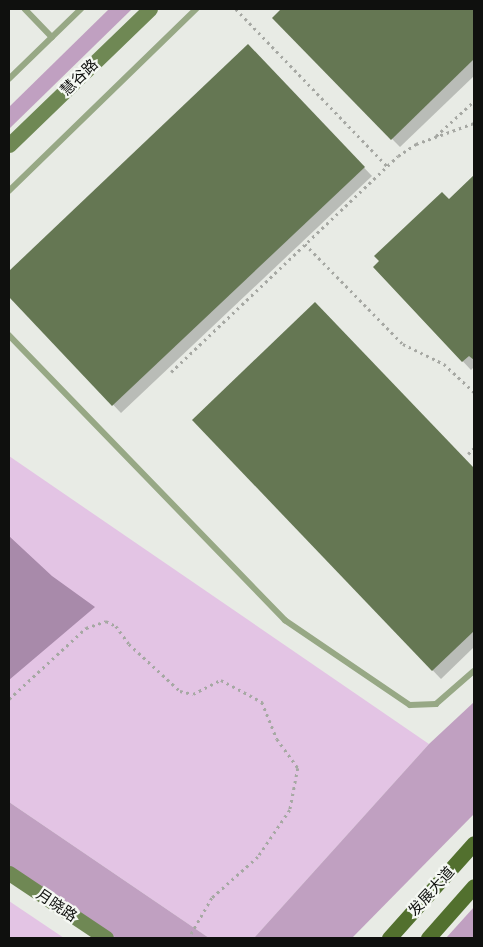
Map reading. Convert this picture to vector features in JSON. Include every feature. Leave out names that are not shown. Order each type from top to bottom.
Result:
[{"type":"main road","name":"发展大道","points":[[388,938],[474,843]]},
{"type":"main road","name":"发展大道","points":[[428,938],[474,886]]},
{"type":"street","name":"慧谷路","points":[[9,145],[150,9]]},
{"type":"street","name":"月晓路","points":[[9,873],[106,938]]},
{"type":"lane","points":[[25,9],[52,37]]},
{"type":"lane","points":[[9,79],[81,9]]},
{"type":"lane","points":[[9,192],[196,9]]},
{"type":"lane","points":[[9,335],[286,620],[410,705],[436,704],[474,671]]},
{"type":"path","points":[[236,9],[387,166]]},
{"type":"path","points":[[435,137],[474,101]]},
{"type":"path","points":[[171,372],[387,166],[416,144],[474,123]]},
{"type":"path","points":[[305,244],[403,344],[444,364],[474,392]]},
{"type":"path","points":[[468,454],[474,448]]},
{"type":"path","points":[[9,699],[86,628],[106,621],[116,626],[129,644],[180,691],[193,694],[221,680],[262,702],[277,739],[298,768],[290,810],[258,857],[212,898],[189,938]]},
{"type":"shaded area","points":[[109,9],[132,9],[9,129],[9,107]]},
{"type":"shaded area","points":[[9,456],[429,744],[254,938],[209,938],[9,802]]},
{"type":"shaded area","points":[[9,536],[52,576],[95,607],[9,680]]},
{"type":"shaded area","points":[[474,702],[474,814],[352,938],[254,938],[429,744]]},
{"type":"shaded area","points":[[9,802],[209,938],[116,938],[9,866]]},
{"type":"shaded area","points":[[9,901],[64,938],[9,938]]},
{"type":"shaded area","points":[[474,907],[474,938],[446,938]]},
{"type":"building","points":[[281,9],[474,9],[474,59],[391,140],[272,18]]},
{"type":"building","points":[[248,44],[365,167],[112,406],[9,297],[9,271]]},
{"type":"building","points":[[474,175],[474,360],[469,356],[462,362],[373,267],[379,261],[374,256],[442,192],[449,199]]},
{"type":"building","points":[[315,302],[474,468],[474,631],[432,671],[192,420]]}]
